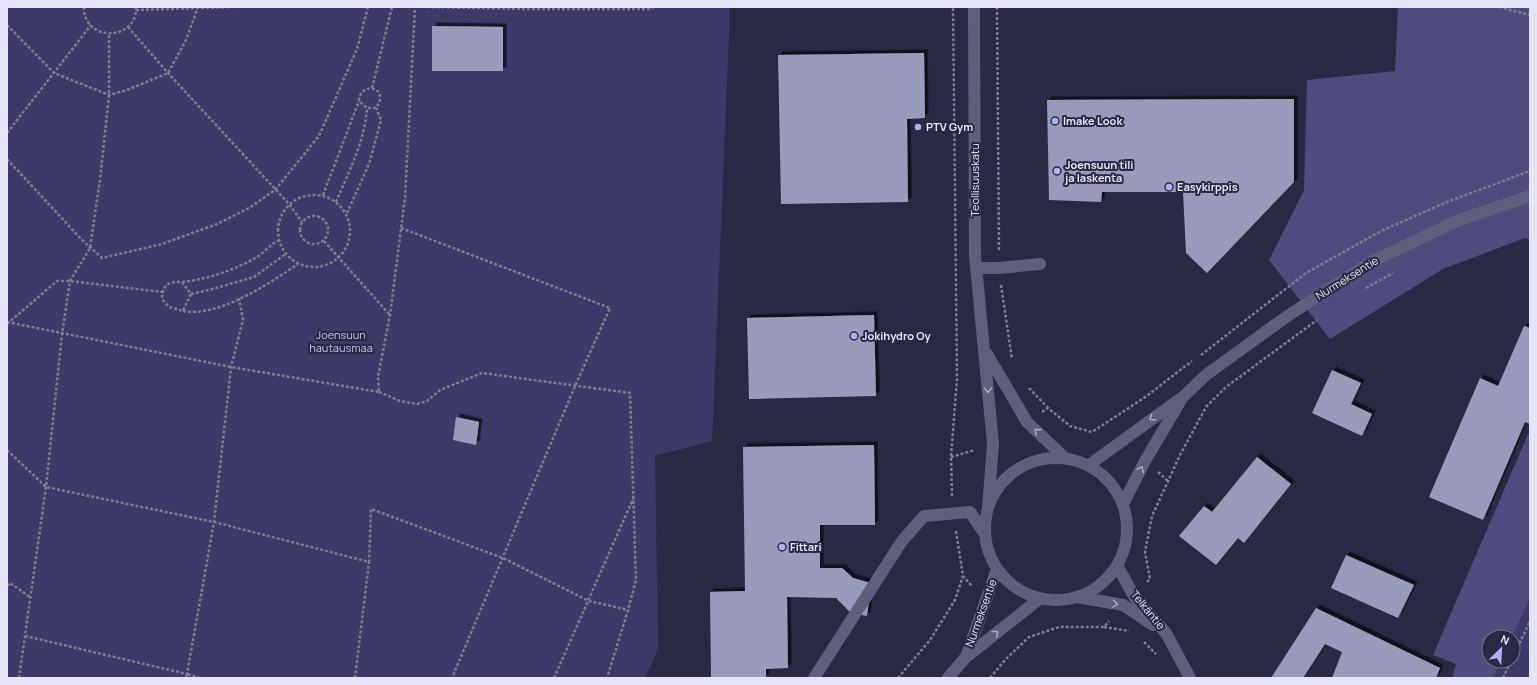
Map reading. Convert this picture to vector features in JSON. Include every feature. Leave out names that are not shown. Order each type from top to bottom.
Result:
[{"type":"street","name":"Teollisuuskatu","points":[[974,7],[976,268],[993,444],[988,508]]},
{"type":"street","name":"Nurmeksentie","points":[[1089,465],[1184,396],[1206,375],[1286,317],[1369,263],[1459,220],[1530,196]]},
{"type":"street","points":[[976,268],[999,268],[1040,264]]},
{"type":"street","name":"Teollisuuskatu","points":[[985,352],[1027,422],[1065,458]]},
{"type":"street","name":"Nurmeksentie","points":[[1123,504],[1145,461],[1184,396]]},
{"type":"street","points":[[814,678],[902,541],[924,516],[970,512],[985,534],[997,569],[1007,580],[1038,600],[1077,597],[1099,586],[1118,567],[1127,538],[1123,504],[1111,482],[1089,465],[1065,458],[1040,459],[1028,463],[1007,476],[992,496],[988,508],[985,534]]},
{"type":"street","name":"Telkäntie","points":[[1118,567],[1135,598],[1166,633],[1190,678]]},
{"type":"street","name":"Nurmeksentie","points":[[965,658],[997,569]]},
{"type":"street","name":"Telkäntie","points":[[1077,597],[1123,605],[1166,633]]},
{"type":"street","name":"Nurmeksentie","points":[[948,678],[965,658],[1038,600]]},
{"type":"path","points":[[84,7],[86,18],[91,25],[96,30],[109,34],[116,33],[128,27],[135,16],[136,8],[235,7]]},
{"type":"path","points":[[7,159],[90,248],[102,258],[162,244],[217,224],[249,208],[275,190],[319,136],[357,49],[368,7]]},
{"type":"path","points":[[372,88],[392,7]]},
{"type":"path","points":[[379,392],[378,377],[390,315],[405,198],[415,7]]},
{"type":"path","points":[[427,7],[649,9],[654,7]]},
{"type":"path","points":[[898,678],[930,640],[955,600],[963,576],[953,513],[951,457],[957,380],[953,7]]},
{"type":"path","points":[[997,7],[999,268],[1012,362]]},
{"type":"path","points":[[1499,7],[1530,15]]},
{"type":"path","points":[[7,25],[54,74],[109,95],[128,90],[168,73],[186,40],[198,8]]},
{"type":"path","points":[[7,133],[91,25]]},
{"type":"path","points":[[128,27],[168,73],[289,204],[302,222]]},
{"type":"path","points":[[19,678],[46,487],[62,334],[70,281],[90,248],[100,180],[109,95],[109,34]]},
{"type":"path","points":[[323,194],[359,101],[359,95],[365,89],[372,88],[379,92],[380,103],[376,108]]},
{"type":"path","points":[[359,101],[367,108],[376,108]]},
{"type":"path","points":[[336,202],[357,152],[366,122],[367,108]]},
{"type":"path","points":[[347,213],[369,164],[381,120],[376,108]]},
{"type":"path","points":[[1200,355],[1306,273],[1381,231],[1452,200],[1530,171]]},
{"type":"path","points":[[323,194],[336,202],[347,213],[349,223],[349,240],[345,249],[331,262],[320,266],[310,267],[298,264],[287,253],[280,240],[278,229],[282,215],[289,204],[309,195],[323,194]]},
{"type":"path","points":[[308,217],[322,218],[327,226],[328,233],[324,241],[317,244],[311,244],[305,241],[299,230],[302,222],[308,217]]},
{"type":"path","points":[[401,228],[610,308],[575,386],[452,678]]},
{"type":"path","points":[[280,240],[276,241],[258,257],[225,272],[167,285],[162,292],[162,299],[169,307],[193,313],[216,308],[263,287],[298,264]]},
{"type":"path","points":[[324,241],[390,315]]},
{"type":"path","points":[[191,294],[254,277],[287,253]]},
{"type":"path","points":[[1362,291],[1394,273]]},
{"type":"path","points":[[7,324],[57,281],[70,281],[162,292]]},
{"type":"path","points":[[182,282],[191,294]]},
{"type":"path","points":[[183,311],[191,294]]},
{"type":"path","points":[[186,678],[214,522],[231,367],[242,320],[239,298]]},
{"type":"path","points":[[1135,598],[1150,579],[1145,552],[1152,516],[1180,455],[1206,407],[1226,387],[1323,316]]},
{"type":"path","points":[[7,324],[231,367],[379,392],[400,401],[417,404],[427,401],[440,390],[482,374],[630,393],[636,580],[607,678]]},
{"type":"path","points":[[1028,386],[1048,408],[1070,426],[1092,432],[1144,398],[1194,360]]},
{"type":"path","points":[[1027,422],[1048,408]]},
{"type":"path","points":[[951,457],[993,444]]},
{"type":"path","points":[[7,450],[46,487],[214,522],[369,562]]},
{"type":"path","points":[[554,678],[634,497]]},
{"type":"path","points":[[355,678],[369,562],[371,509],[503,558],[589,601],[628,610]]},
{"type":"path","points":[[963,576],[986,602]]},
{"type":"path","points":[[8,583],[30,597]]},
{"type":"path","points":[[1104,627],[1123,605]]},
{"type":"path","points":[[1010,621],[1029,637]]},
{"type":"path","points":[[1521,640],[1530,621]]},
{"type":"path","points":[[990,678],[1005,660],[1029,637],[1060,627],[1104,627],[1134,632]]},
{"type":"path","points":[[25,636],[200,678]]},
{"type":"path","points":[[1140,637],[1160,658]]},
{"type":"green space","name":"Joensuun hautausmaa","points":[[7,7],[729,7],[712,441],[655,456],[658,649],[645,678],[7,678]]},
{"type":"green space","points":[[1530,598],[1530,678],[1493,678],[1497,669],[1521,669],[1521,629],[1516,629]]},
{"type":"shaded area","points":[[1398,7],[1530,7],[1530,240],[1525,238],[1443,269],[1330,339],[1269,260],[1304,190],[1307,80],[1395,71]]},
{"type":"shaded area","points":[[1528,434],[1530,435],[1530,598],[1516,629],[1481,629],[1481,669],[1497,669],[1493,678],[1452,678],[1456,664],[1433,655]]},
{"type":"building","points":[[432,26],[503,27],[503,71],[432,71]]},
{"type":"building","points":[[924,53],[925,118],[907,119],[908,202],[781,204],[778,55]]},
{"type":"building","name":"Easykirppis","points":[[1294,99],[1294,182],[1207,273],[1186,253],[1183,192],[1102,192],[1101,202],[1049,200],[1047,100]]},
{"type":"building","points":[[874,315],[876,396],[749,399],[747,318]]},
{"type":"building","points":[[1524,326],[1530,328],[1530,424],[1525,422],[1483,520],[1429,497],[1480,378],[1498,386]]},
{"type":"building","points":[[1332,370],[1361,383],[1351,404],[1372,414],[1362,436],[1312,413]]},
{"type":"building","points":[[456,417],[479,422],[476,445],[453,440]]},
{"type":"building","name":"Fittari","points":[[874,445],[875,525],[820,525],[820,568],[842,568],[853,578],[871,583],[867,616],[851,613],[836,598],[787,597],[788,668],[766,669],[766,678],[711,678],[710,592],[745,591],[743,447]]},
{"type":"building","points":[[1257,457],[1291,484],[1244,543],[1238,538],[1216,565],[1179,536],[1204,506],[1212,512]]},
{"type":"building","points":[[1346,555],[1414,585],[1398,618],[1331,588]]},
{"type":"building","points":[[1316,608],[1440,668],[1436,678],[1332,678],[1342,652],[1325,644],[1303,678],[1271,678]]},
{"type":"place","name":"Imake Look","points":[[1055,121]]},
{"type":"place","name":"PTV Gym","points":[[918,127]]},
{"type":"place","name":"Joensuun tili ja laskenta","points":[[1057,171]]},
{"type":"place","name":"Easykirppis","points":[[1169,187]]},
{"type":"place","name":"Jokihydro Oy","points":[[854,336]]},
{"type":"place","name":"Fittari","points":[[782,547]]}]
